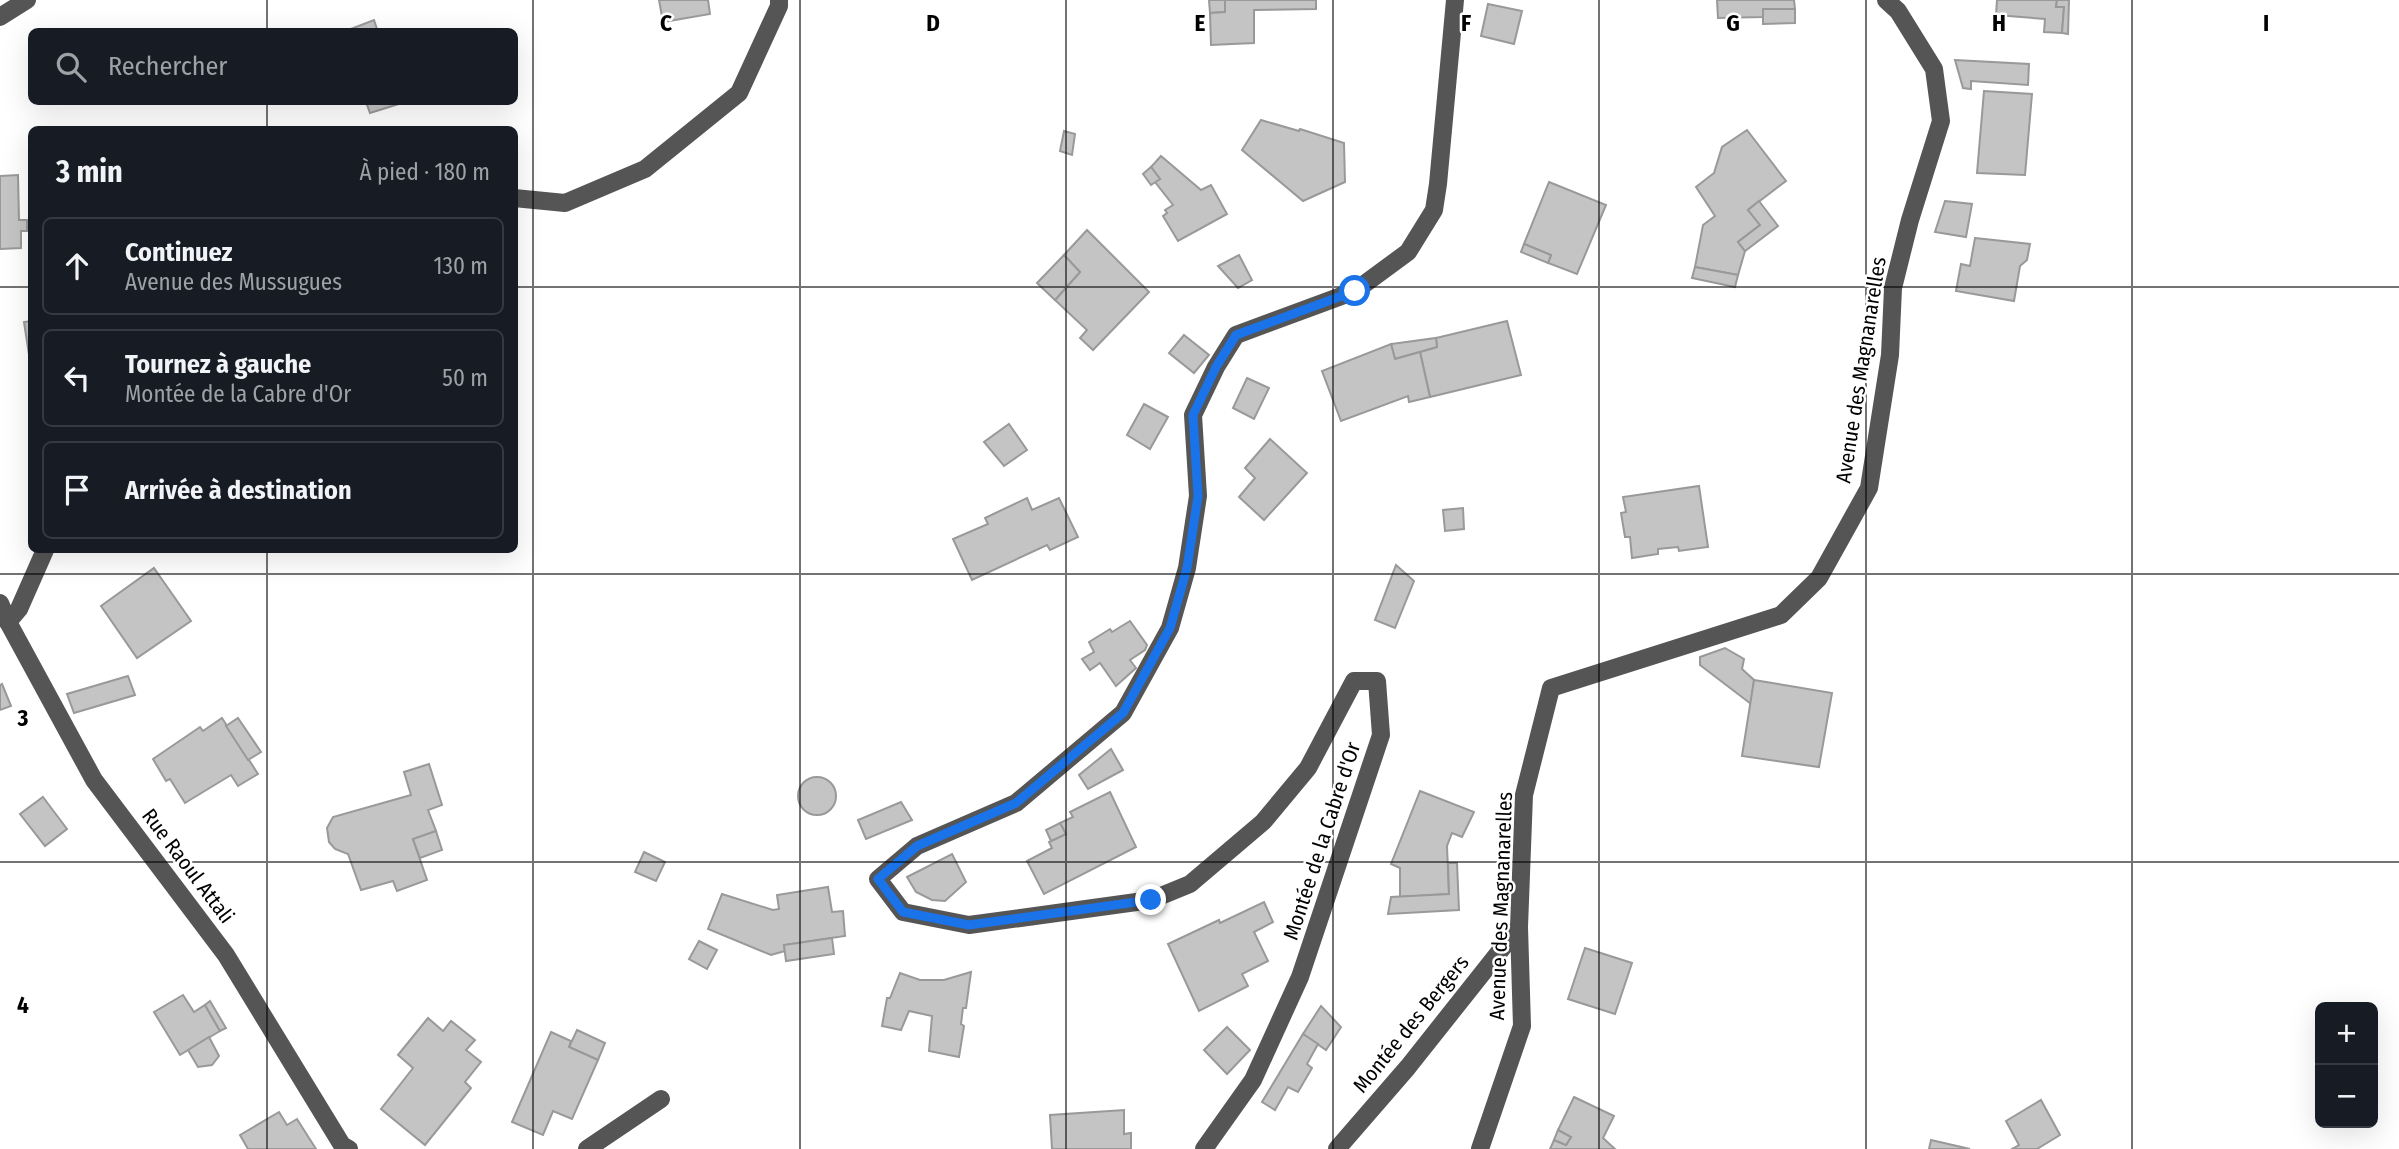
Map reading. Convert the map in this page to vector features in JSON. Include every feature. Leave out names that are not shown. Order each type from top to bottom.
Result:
[{"type":"street","points":[[0,17],[27,0]]},
{"type":"street","points":[[518,198],[565,203],[645,169],[739,93],[779,6],[779,0]]},
{"type":"street","name":"Montée de la Cabre d'Or","points":[[1204,1149],[1253,1080],[1300,977],[1381,735],[1377,681],[1354,681],[1308,768],[1263,822],[1190,884],[1151,900],[969,925],[903,912],[878,879],[917,846],[1016,803],[1123,713],[1170,628],[1187,568],[1198,496],[1193,415],[1216,367],[1236,335],[1355,291],[1408,252],[1434,210],[1455,0]]},
{"type":"street","name":"Avenue des Magnanarelles","points":[[1480,1149],[1522,1026],[1520,927],[1524,794],[1551,688],[1781,615],[1819,578],[1869,488],[1891,355],[1893,288],[1910,220],[1941,121],[1934,69],[1898,11],[1886,0]]},
{"type":"street","points":[[8,622],[19,609],[44,553]]},
{"type":"street","name":"Rue Raoul Attali","points":[[0,603],[94,780],[226,955],[342,1145],[349,1149]]},
{"type":"street","name":"Montée des Bergers","points":[[1337,1149],[1408,1067],[1520,927]]},
{"type":"street","points":[[587,1149],[661,1099]]},
{"type":"building","points":[[659,0],[708,0],[710,14],[663,22]]},
{"type":"building","points":[[1209,0],[1225,0],[1225,12],[1210,13]]},
{"type":"building","points":[[1225,0],[1316,0],[1316,9],[1254,10],[1254,43],[1211,45],[1210,13],[1225,12]]},
{"type":"building","points":[[1717,0],[1794,0],[1795,9],[1763,9],[1763,17],[1718,18]]},
{"type":"building","points":[[1997,0],[2057,0],[2056,7],[2064,7],[2062,33],[2044,32],[2045,19],[1996,15]]},
{"type":"building","points":[[2057,0],[2069,0],[2068,34],[2062,33],[2064,7],[2056,7]]},
{"type":"building","points":[[1488,4],[1522,11],[1514,44],[1481,36]]},
{"type":"building","points":[[1763,9],[1795,9],[1795,23],[1763,24]]},
{"type":"building","points":[[374,20],[377,28],[353,28]]},
{"type":"building","points":[[1955,60],[2029,64],[2028,85],[1971,81],[1971,89],[1963,88]]},
{"type":"building","points":[[1984,91],[2032,94],[2025,175],[1977,173]]},
{"type":"building","points":[[367,105],[396,105],[370,113]]},
{"type":"building","points":[[1261,120],[1344,143],[1345,182],[1303,201],[1242,150]]},
{"type":"building","points":[[1747,130],[1786,181],[1748,210],[1760,225],[1738,242],[1745,251],[1738,275],[1695,267],[1703,225],[1715,216],[1696,187],[1714,173],[1722,147]]},
{"type":"building","points":[[1064,131],[1075,134],[1072,155],[1060,151]]},
{"type":"building","points":[[1161,156],[1201,190],[1211,185],[1227,214],[1178,241],[1163,216],[1167,213],[1165,210],[1173,205],[1155,182],[1160,179],[1151,167]]},
{"type":"building","points":[[1151,167],[1160,179],[1151,185],[1143,174]]},
{"type":"building","points":[[18,175],[19,220],[27,220],[27,231],[21,231],[21,248],[0,249],[0,176]]},
{"type":"building","points":[[1549,182],[1606,205],[1577,274],[1548,263],[1551,255],[1524,244]]},
{"type":"building","points":[[1759,201],[1778,226],[1745,251],[1738,242],[1760,225],[1748,210]]},
{"type":"building","points":[[1945,201],[1972,204],[1966,237],[1935,232]]},
{"type":"building","points":[[1087,230],[1149,292],[1093,350],[1080,338],[1087,330],[1055,300],[1080,272],[1064,255]]},
{"type":"building","points":[[1975,238],[2030,244],[2027,260],[2020,266],[2014,301],[1956,291],[1961,264],[1970,266]]},
{"type":"building","points":[[1524,244],[1551,255],[1548,263],[1521,252]]},
{"type":"building","points":[[1064,255],[1080,272],[1055,300],[1037,283]]},
{"type":"building","points":[[1239,255],[1252,280],[1238,288],[1218,266]]},
{"type":"building","points":[[1695,267],[1738,275],[1735,287],[1692,278]]},
{"type":"building","points":[[1507,321],[1521,375],[1430,397],[1420,352],[1437,347],[1436,338]]},
{"type":"building","points":[[24,322],[28,322],[28,348]]},
{"type":"building","points":[[1184,335],[1209,355],[1194,373],[1169,353]]},
{"type":"building","points":[[1436,338],[1437,347],[1395,359],[1391,344]]},
{"type":"building","points":[[1391,344],[1395,359],[1420,352],[1430,397],[1409,402],[1408,396],[1341,421],[1322,371]]},
{"type":"building","points":[[1247,378],[1269,388],[1254,419],[1233,408]]},
{"type":"building","points":[[1144,404],[1168,417],[1150,449],[1127,435]]},
{"type":"building","points":[[1009,424],[1027,450],[1004,466],[984,442]]},
{"type":"building","points":[[1270,439],[1307,473],[1264,520],[1239,497],[1255,478],[1245,468]]},
{"type":"building","points":[[1699,486],[1708,547],[1679,551],[1678,547],[1658,549],[1658,554],[1632,558],[1630,537],[1625,537],[1621,513],[1626,512],[1623,497]]},
{"type":"building","points":[[1027,498],[1032,510],[1059,498],[1078,537],[1050,550],[1047,545],[972,580],[953,539],[988,524],[985,518]]},
{"type":"building","points":[[1463,508],[1464,529],[1445,531],[1443,510]]},
{"type":"building","points":[[1396,565],[1414,581],[1395,628],[1375,620]]},
{"type":"building","points":[[154,568],[191,621],[137,658],[101,606]]},
{"type":"building","points":[[1130,621],[1147,645],[1145,650],[1130,660],[1136,668],[1116,686],[1100,663],[1090,670],[1082,659],[1094,652],[1089,642]]},
{"type":"building","points":[[1725,648],[1744,659],[1742,669],[1754,680],[1751,704],[1700,665],[1700,657]]},
{"type":"building","points":[[128,676],[135,695],[74,713],[67,694]]},
{"type":"building","points":[[1754,680],[1832,693],[1819,767],[1742,756]]},
{"type":"building","points":[[2,684],[11,706],[0,710],[0,685]]},
{"type":"building","points":[[222,718],[258,774],[238,786],[231,775],[185,803],[170,779],[166,781],[153,759],[200,727],[203,731]]},
{"type":"building","points":[[238,718],[261,752],[248,760],[226,726]]},
{"type":"building","points":[[1111,749],[1123,770],[1088,789],[1079,775]]},
{"type":"building","points":[[429,764],[442,805],[428,810],[436,831],[413,839],[427,880],[397,891],[393,881],[361,890],[348,854],[335,849],[329,842],[327,828],[333,817],[411,795],[404,772]]},
{"type":"building","points":[[817,777],[831,782],[836,796],[831,810],[817,815],[803,810],[798,796],[803,782]]},
{"type":"building","points":[[1420,791],[1474,812],[1462,837],[1452,833],[1447,846],[1449,894],[1400,897],[1400,868],[1391,864]]},
{"type":"building","points":[[1110,792],[1136,847],[1044,894],[1027,861],[1052,848],[1049,842],[1066,834],[1060,823],[1073,817],[1070,812]]},
{"type":"building","points":[[43,797],[67,829],[45,846],[20,814]]},
{"type":"building","points":[[901,802],[912,820],[866,839],[858,820]]},
{"type":"building","points":[[1060,823],[1066,834],[1051,841],[1046,830]]},
{"type":"building","points":[[436,831],[442,850],[420,858],[413,839]]},
{"type":"building","points":[[644,852],[665,862],[656,881],[635,872]]},
{"type":"building","points":[[952,854],[966,882],[945,901],[932,900],[916,892],[907,877]]},
{"type":"building","points":[[1448,863],[1457,863],[1459,910],[1388,914],[1391,897],[1449,894]]},
{"type":"building","points":[[828,887],[832,912],[843,911],[845,936],[784,945],[785,951],[771,955],[708,929],[722,894],[773,910],[779,909],[777,895]]},
{"type":"building","points":[[1264,902],[1273,922],[1254,932],[1268,961],[1242,974],[1248,986],[1199,1011],[1168,944]]},
{"type":"building","points":[[832,938],[834,954],[786,961],[784,945]]},
{"type":"building","points":[[699,941],[717,950],[707,969],[689,959]]},
{"type":"building","points":[[1585,948],[1632,963],[1615,1014],[1568,999]]},
{"type":"building","points":[[971,972],[966,1008],[963,1008],[961,1024],[964,1026],[959,1057],[929,1051],[932,1016],[909,1011],[901,1030],[882,1026],[887,998],[890,998],[900,973],[920,980],[944,980]]},
{"type":"building","points":[[183,995],[194,1012],[205,1005],[220,1031],[180,1055],[154,1012]]},
{"type":"building","points":[[210,1001],[226,1028],[220,1031],[205,1005]]},
{"type":"building","points":[[1321,1006],[1341,1027],[1326,1050],[1303,1034]]},
{"type":"building","points":[[428,1018],[443,1031],[451,1021],[475,1040],[466,1050],[481,1062],[465,1082],[471,1088],[425,1145],[381,1109],[413,1068],[398,1055]]},
{"type":"building","points":[[1227,1027],[1250,1050],[1227,1074],[1204,1050]]},
{"type":"building","points":[[577,1030],[605,1043],[598,1060],[569,1047]]},
{"type":"building","points":[[551,1032],[571,1041],[569,1047],[598,1060],[572,1119],[553,1111],[543,1135],[512,1122]]},
{"type":"building","points":[[1303,1034],[1318,1044],[1307,1064],[1312,1068],[1298,1092],[1288,1087],[1275,1110],[1262,1102]]},
{"type":"building","points":[[209,1037],[219,1056],[212,1065],[198,1067],[188,1050]]},
{"type":"building","points":[[1574,1097],[1614,1116],[1603,1138],[1615,1149],[1550,1149],[1554,1140],[1566,1145],[1571,1137],[1558,1130]]},
{"type":"building","points":[[2041,1100],[2060,1135],[2037,1149],[2012,1149],[2019,1145],[2006,1121]]},
{"type":"building","points":[[1124,1110],[1124,1134],[1131,1133],[1131,1149],[1052,1149],[1050,1115]]},
{"type":"building","points":[[279,1112],[287,1125],[297,1119],[316,1149],[248,1149],[240,1135]]},
{"type":"building","points":[[1558,1130],[1571,1137],[1566,1145],[1554,1140]]},
{"type":"building","points":[[1931,1140],[1970,1149],[1929,1149]]},
{"type":"route","points":[[1151,900],[969,925],[903,912],[878,879],[917,846],[1016,803],[1123,713],[1170,628],[1187,568],[1198,496],[1193,415],[1216,367],[1236,335],[1355,291]]}]
